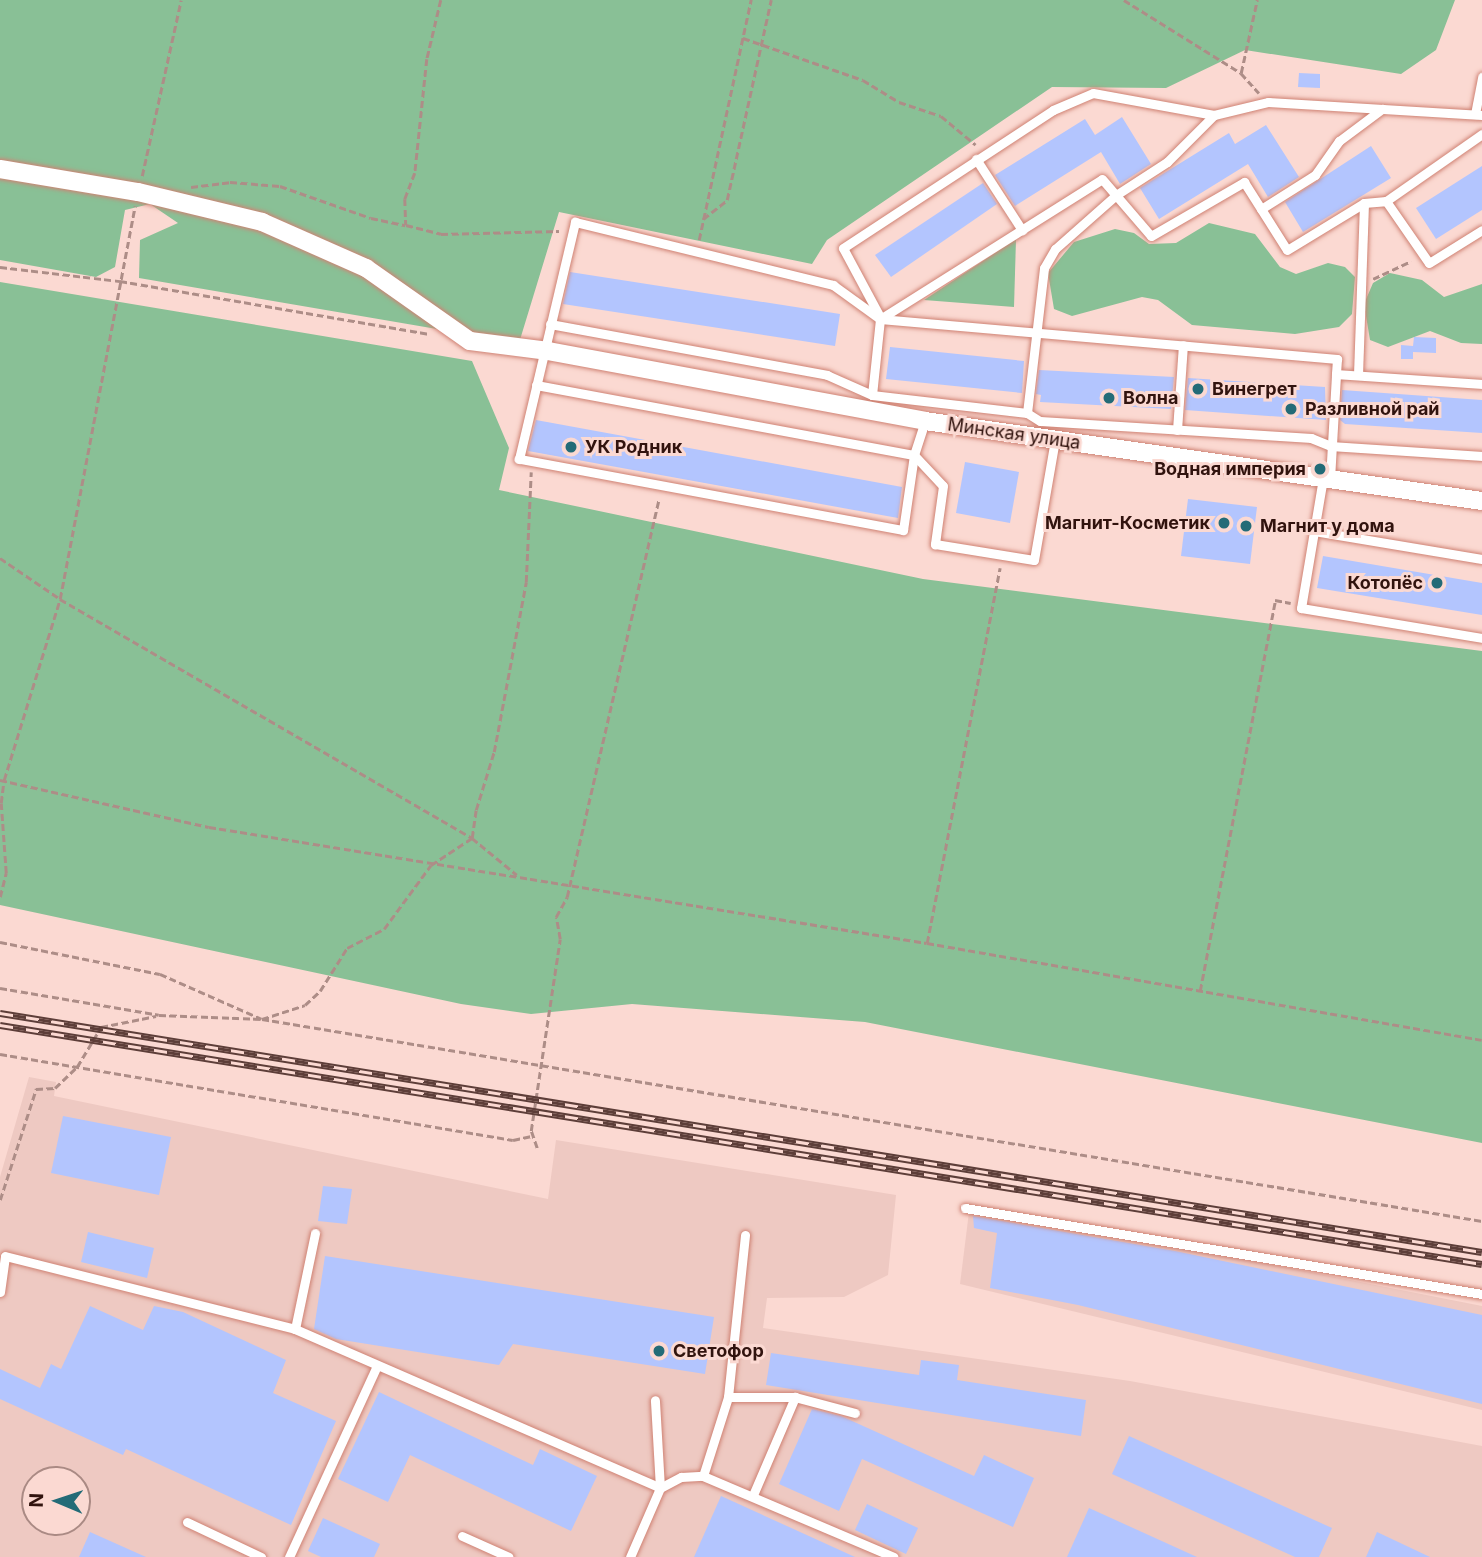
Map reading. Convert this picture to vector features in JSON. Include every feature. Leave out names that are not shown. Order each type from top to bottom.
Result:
[{"type":"street","name":"Минская улица","points":[[0,169],[138,192],[262,222],[366,268],[470,341],[548,351],[925,421],[1482,501]]},
{"type":"lane","points":[[872,395],[880,319],[843,248],[1053,110],[1093,93],[1214,115],[1268,102],[1478,114],[1482,77]]},
{"type":"lane","points":[[1261,209],[1315,175],[1339,141],[1382,109]]},
{"type":"lane","points":[[1027,413],[1044,268],[1055,249],[1116,195],[1167,162],[1214,115]]},
{"type":"lane","points":[[880,319],[1102,179],[1151,236],[1244,182],[1287,250],[1364,203],[1386,201],[1482,134]]},
{"type":"lane","points":[[976,159],[1022,230]]},
{"type":"lane","points":[[1386,201],[1429,263],[1482,230]]},
{"type":"lane","points":[[1358,375],[1364,203]]},
{"type":"lane","points":[[925,421],[914,455],[903,530],[519,459],[536,385],[548,351],[550,324],[575,222],[696,254],[833,285],[880,319],[1337,359],[1331,446],[1301,608],[1482,638]]},
{"type":"lane","points":[[550,324],[827,374],[872,395],[1027,413],[1040,421],[1311,438],[1331,446],[1482,456]]},
{"type":"lane","points":[[1177,430],[1183,345]]},
{"type":"lane","points":[[1336,374],[1482,384]]},
{"type":"lane","points":[[536,385],[914,455],[943,486],[934,544],[1034,560],[1055,440]]},
{"type":"lane","points":[[1314,531],[1482,559]]},
{"type":"lane","points":[[965,1208],[1482,1294]]},
{"type":"lane","points":[[295,1329],[315,1233]]},
{"type":"lane","points":[[704,1476],[728,1396],[745,1236]]},
{"type":"lane","points":[[0,1292],[5,1256],[295,1329],[660,1488]]},
{"type":"lane","points":[[289,1557],[377,1366]]},
{"type":"lane","points":[[728,1396],[795,1397],[855,1413]]},
{"type":"lane","points":[[753,1495],[795,1397]]},
{"type":"lane","points":[[630,1557],[660,1488],[655,1400]]},
{"type":"lane","points":[[660,1488],[681,1477],[704,1476],[894,1557]]},
{"type":"lane","points":[[187,1522],[261,1557]]},
{"type":"lane","points":[[462,1536],[509,1557]]},
{"type":"path","points":[[0,897],[6,873],[2,780],[60,599],[120,281],[181,0]]},
{"type":"path","points":[[406,225],[405,199],[415,173],[427,59],[441,0]]},
{"type":"path","points":[[696,254],[751,0]]},
{"type":"path","points":[[704,219],[727,200],[771,0]]},
{"type":"path","points":[[1124,0],[1241,73],[1268,102]]},
{"type":"path","points":[[1241,73],[1257,0]]},
{"type":"path","points":[[743,38],[761,42],[863,80],[899,102],[941,116],[976,142],[976,159]]},
{"type":"path","points":[[187,187],[230,182],[280,186],[371,218],[441,234],[573,231]]},
{"type":"path","points":[[1361,285],[1424,254]]},
{"type":"path","points":[[0,267],[120,281],[443,336]]},
{"type":"path","points":[[0,942],[160,974],[262,1019],[305,1004],[320,991],[347,948],[393,921],[431,865],[472,838],[476,810],[494,752],[526,582],[532,523],[531,461]]},
{"type":"path","points":[[537,1148],[531,1136],[560,939],[556,917],[567,897],[567,884],[662,485]]},
{"type":"path","points":[[927,943],[1003,554]]},
{"type":"path","points":[[0,558],[60,599],[472,838],[520,877]]},
{"type":"path","points":[[1200,991],[1275,600],[1302,604]]},
{"type":"path","points":[[2,780],[209,827],[431,865],[567,884],[927,943],[1482,1040]]},
{"type":"path","points":[[0,988],[159,1016],[262,1019],[1482,1221]]},
{"type":"path","points":[[0,1200],[36,1089],[55,1088],[77,1067],[101,1027],[159,1016]]},
{"type":"path","points":[[0,1054],[513,1140],[531,1136]]},
{"type":"shaded area","points":[[29,1077],[56,1082],[54,1096],[548,1199],[556,1140],[896,1195],[888,1275],[844,1297],[767,1298],[763,1328],[1130,1381],[1482,1446],[1482,1557],[0,1557],[0,1177]]},
{"type":"shaded area","points":[[969,1212],[1188,1248],[1482,1306],[1482,1410],[960,1284]]},
{"type":"green space","points":[[0,0],[1455,0],[1436,50],[1401,74],[1245,50],[1166,88],[1052,87],[827,240],[812,264],[559,212],[519,343],[139,278],[140,240],[178,223],[150,204],[125,210],[115,267],[96,277],[0,260]]},
{"type":"green space","points":[[1209,223],[1255,234],[1280,267],[1296,274],[1328,263],[1345,267],[1355,277],[1352,314],[1339,327],[1295,334],[1192,325],[1158,300],[1142,297],[1072,316],[1054,309],[1048,273],[1074,242],[1115,229],[1134,233],[1149,244],[1176,243]]},
{"type":"green space","points":[[1016,239],[1014,307],[924,300]]},
{"type":"green space","points":[[1390,273],[1422,280],[1444,297],[1482,284],[1482,344],[1461,343],[1430,331],[1388,347],[1370,340],[1364,304],[1373,283]]},
{"type":"green space","points":[[0,282],[472,361],[509,448],[499,490],[923,579],[1482,651],[1482,1143],[865,1022],[632,1004],[531,1014],[461,1004],[0,905]]},
{"type":"building","points":[[1299,73],[1320,74],[1320,88],[1298,87]]},
{"type":"building","points":[[1122,117],[1151,164],[1120,184],[1101,152],[1015,206],[995,175],[1085,119],[1095,135]]},
{"type":"building","points":[[1266,125],[1299,177],[1268,197],[1248,164],[1159,219],[1140,188],[1229,133],[1235,144]]},
{"type":"building","points":[[1371,146],[1391,178],[1303,232],[1285,202]]},
{"type":"building","points":[[1482,166],[1482,210],[1436,239],[1416,208]]},
{"type":"building","points":[[983,183],[997,204],[891,277],[875,255]]},
{"type":"building","points":[[570,272],[840,314],[835,346],[563,304]]},
{"type":"building","points":[[1414,337],[1436,338],[1436,353],[1413,352],[1413,359],[1401,359],[1401,345],[1413,346]]},
{"type":"building","points":[[890,347],[1024,361],[1022,393],[886,379]]},
{"type":"building","points":[[1039,370],[1174,377],[1171,409],[1040,402],[1041,395],[1036,394]]},
{"type":"building","points":[[1188,378],[1325,387],[1326,420],[1185,410]]},
{"type":"building","points":[[1342,390],[1482,400],[1482,433],[1345,424],[1340,420]]},
{"type":"building","points":[[536,420],[902,487],[898,518],[528,451]]},
{"type":"building","points":[[965,462],[1019,472],[1010,523],[956,513]]},
{"type":"building","points":[[1188,499],[1257,507],[1250,564],[1181,556]]},
{"type":"building","points":[[1323,556],[1482,583],[1482,615],[1317,588]]},
{"type":"building","points":[[63,1116],[171,1137],[159,1195],[51,1173]]},
{"type":"building","points":[[323,1186],[352,1189],[347,1224],[318,1221]]},
{"type":"building","points":[[973,1216],[1175,1251],[1482,1315],[1482,1404],[1078,1305],[990,1288],[997,1233],[974,1228]]},
{"type":"building","points":[[88,1232],[154,1248],[147,1278],[81,1262]]},
{"type":"building","points":[[325,1256],[714,1317],[705,1374],[513,1344],[499,1365],[336,1339],[314,1329]]},
{"type":"building","points":[[90,1306],[143,1330],[154,1306],[183,1312],[286,1360],[273,1393],[336,1421],[291,1525],[126,1449],[123,1455],[0,1399],[0,1369],[40,1388],[51,1364],[61,1369]]},
{"type":"building","points":[[771,1353],[919,1375],[921,1360],[959,1365],[957,1380],[1086,1400],[1081,1436],[766,1385]]},
{"type":"building","points":[[379,1392],[533,1465],[540,1449],[597,1476],[571,1531],[410,1455],[388,1502],[338,1479]]},
{"type":"building","points":[[812,1409],[841,1416],[974,1476],[984,1455],[1034,1478],[1013,1527],[862,1459],[839,1511],[779,1484]]},
{"type":"building","points":[[1129,1436],[1332,1528],[1319,1557],[1295,1557],[1112,1474]]},
{"type":"building","points":[[721,1496],[855,1557],[694,1557]]},
{"type":"building","points":[[867,1504],[918,1528],[906,1554],[855,1530]]},
{"type":"building","points":[[1089,1508],[1197,1557],[1067,1557]]},
{"type":"building","points":[[323,1518],[380,1544],[374,1557],[321,1557],[308,1551]]},
{"type":"building","points":[[91,1532],[146,1557],[79,1557]]},
{"type":"building","points":[[1377,1532],[1430,1557],[1366,1557]]},
{"type":"railway","points":[[0,1013],[1482,1252]]},
{"type":"railway","points":[[0,1025],[1482,1264]]},
{"type":"place","name":"Винегрет","points":[[1198,389]]},
{"type":"place","name":"Волна","points":[[1109,398]]},
{"type":"place","name":"Разливной рай","points":[[1291,409]]},
{"type":"place","name":"УК Родник","points":[[571,447]]},
{"type":"place","name":"Водная империя","points":[[1320,469]]},
{"type":"place","name":"Магнит-Косметик","points":[[1224,523]]},
{"type":"place","name":"Магнит у дома","points":[[1246,526]]},
{"type":"place","name":"Котопёс","points":[[1437,583]]},
{"type":"place","name":"Светофор","points":[[659,1351]]}]
